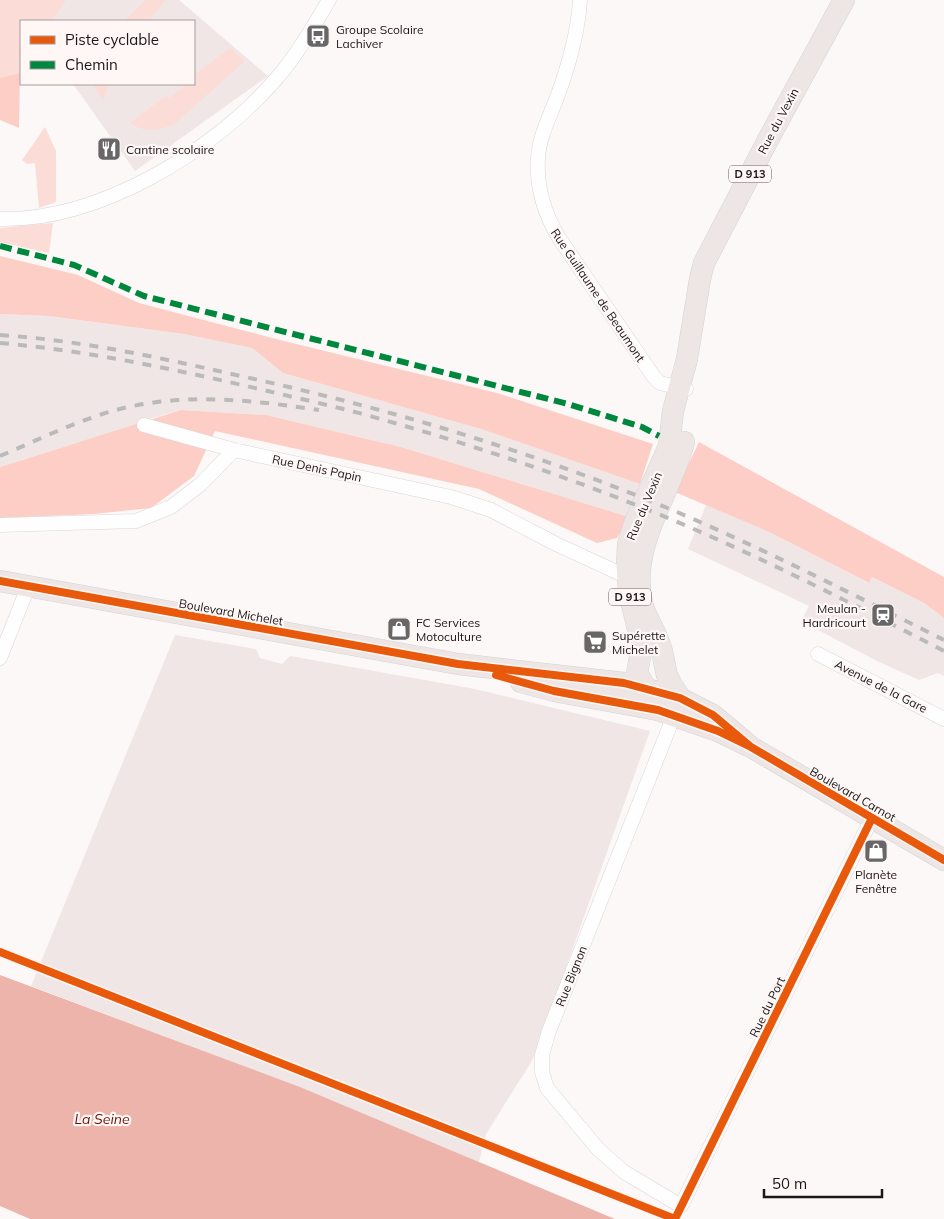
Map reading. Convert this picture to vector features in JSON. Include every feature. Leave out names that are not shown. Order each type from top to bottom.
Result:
[{"type":"main road","name":"Rue du Vexin","points":[[653,694],[661,647],[644,609],[634,580],[628,544],[666,453],[684,389],[700,279],[708,253],[844,0]]},
{"type":"main road","name":"Rue du Vexin","points":[[634,580],[629,592],[640,633],[641,652],[653,694]]},
{"type":"main road","name":"Boulevard Michelet","points":[[0,581],[458,664],[554,691],[653,694]]},
{"type":"main road","name":"Boulevard Carnot","points":[[653,694],[713,715],[751,747],[944,860]]},
{"type":"street","points":[[0,219],[39,217],[70,210],[99,200],[135,186],[193,152],[239,115],[278,77],[329,0]]},
{"type":"street","name":"Rue Guillaume de Beaumont","points":[[580,0],[574,44],[540,144],[538,158],[543,207],[548,220],[559,238],[654,376],[660,383],[684,389]]},
{"type":"street","name":"Rue Denis Papin","points":[[144,425],[234,450],[451,496],[491,510],[556,544],[634,580]]},
{"type":"street","points":[[0,525],[136,521],[171,507],[201,484],[234,450]]},
{"type":"street","points":[[0,658],[28,587]]},
{"type":"street","name":"Avenue de la Gare","points":[[818,654],[944,719]]},
{"type":"street","name":"Rue Bignon","points":[[653,694],[549,1031],[542,1055],[542,1072],[547,1088],[598,1149],[624,1172],[681,1206]]},
{"type":"street","name":"Rue du Port","points":[[681,1206],[872,818]]},
{"type":"shaded area","points":[[0,0],[66,0],[53,20],[20,20],[20,73],[0,78]]},
{"type":"shaded area","points":[[66,0],[179,0],[268,76],[135,171],[74,85],[195,85],[195,20],[51,20]]},
{"type":"shaded area","points":[[145,0],[165,0],[150,20],[125,20]]},
{"type":"shaded area","points":[[230,48],[245,61],[174,124],[146,130],[130,123],[167,95],[169,98],[186,85],[195,85],[195,74]]},
{"type":"shaded area","points":[[20,73],[19,128],[0,120],[0,78]]},
{"type":"shaded area","points":[[94,85],[109,85],[103,100]]},
{"type":"shaded area","points":[[45,127],[56,151],[56,202],[39,208],[35,163],[27,164],[22,160]]},
{"type":"shaded area","points":[[53,223],[49,253],[0,242],[0,228]]},
{"type":"shaded area","points":[[0,256],[78,275],[139,303],[284,341],[497,393],[653,444],[640,484],[481,429],[283,373],[252,348],[184,334],[49,316],[0,314]]},
{"type":"shaded area","points":[[0,314],[49,316],[184,334],[252,348],[283,373],[481,429],[640,484],[629,517],[401,447],[266,415],[181,410],[152,418],[135,434],[76,443],[0,467]]},
{"type":"shaded area","points":[[181,410],[266,415],[401,447],[629,517],[617,538],[597,543],[479,489],[215,431],[194,476],[151,508],[94,514],[0,518],[0,467]]},
{"type":"shaded area","points":[[699,442],[944,577],[944,618],[924,603],[872,577],[869,583],[769,532],[675,492]]},
{"type":"shaded area","points":[[706,505],[769,532],[868,583],[872,577],[924,603],[944,618],[944,676],[938,673],[919,680],[877,661],[801,621],[809,606],[688,549]]},
{"type":"shaded area","points":[[175,635],[256,649],[260,658],[282,664],[290,656],[475,689],[650,731],[536,1052],[486,1134],[479,1162],[300,1087],[31,986]]},
{"type":"water","name":"La Seine","points":[[0,975],[300,1087],[615,1219],[30,1219],[0,1206]]},
{"type":"railway","points":[[0,335],[29,337],[143,355],[284,386],[399,415],[512,450],[623,490],[677,512],[812,574],[944,640]]},
{"type":"railway","points":[[0,343],[103,356],[205,377],[356,412],[479,449],[605,493],[676,521],[830,593],[944,651]]},
{"type":"railway","points":[[0,456],[86,420],[141,404],[192,399],[268,403],[319,410]]},
{"type":"marked path","points":[[0,246],[74,265],[144,296],[568,404],[642,427],[659,436]]},
{"type":"cycle path","points":[[0,581],[458,664],[624,683],[680,698],[713,715],[751,747]]},
{"type":"cycle path","points":[[496,675],[554,691],[658,710],[718,731],[751,747],[944,860]]},
{"type":"cycle path","points":[[0,952],[675,1219],[872,818]]},
{"type":"place","name":"Groupe Scolaire Lachiver","points":[[318,36]]},
{"type":"place","name":"Cantine scolaire","points":[[109,149]]},
{"type":"place","name":"Meulan - Hardricourt","points":[[883,615]]},
{"type":"place","name":"FC Services Motoculture","points":[[399,629]]},
{"type":"place","name":"Supérette Michelet","points":[[595,642]]},
{"type":"place","name":"Planète Fenêtre","points":[[876,851]]}]
